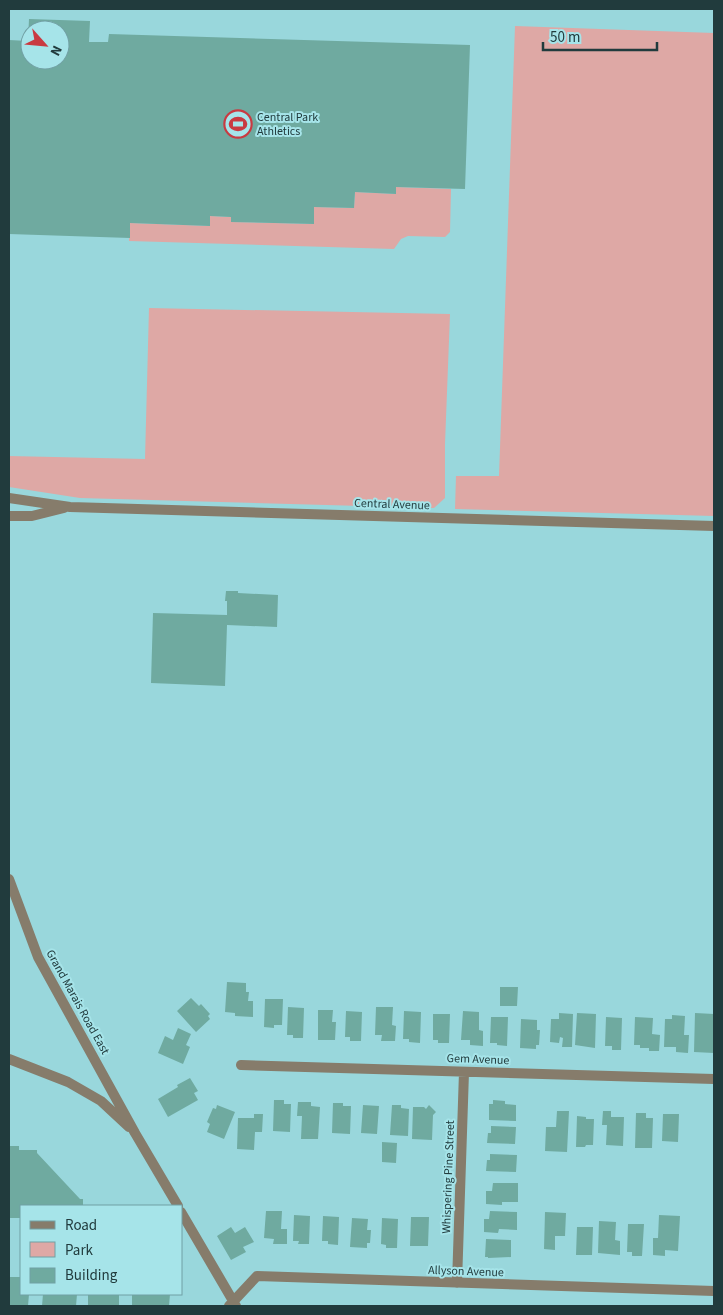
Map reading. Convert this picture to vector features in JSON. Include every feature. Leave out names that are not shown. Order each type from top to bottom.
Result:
[{"type":"street","name":"Central Avenue","points":[[9,498],[70,507],[714,526]]},
{"type":"street","name":"Central Avenue","points":[[9,516],[32,516],[70,507]]},
{"type":"street","name":"Grand Marais Road East","points":[[9,879],[38,957],[135,1133],[177,1205]]},
{"type":"street","name":"Grand Marais Road East","points":[[9,1059],[68,1082],[100,1101],[135,1133]]},
{"type":"street","name":"Gem Avenue","points":[[241,1064],[714,1079]]},
{"type":"street","name":"Whispering Pine Street","points":[[457,1283],[464,1072]]},
{"type":"street","points":[[182,1214],[233,1305]]},
{"type":"street","name":"Allyson Avenue","points":[[233,1305],[256,1276],[714,1291]]},
{"type":"green space","points":[[515,26],[714,33],[714,516],[455,509],[456,476],[499,476]]},
{"type":"green space","points":[[396,187],[451,189],[450,232],[445,237],[408,236],[401,239],[394,249],[129,241],[130,223],[210,226],[210,216],[231,217],[231,222],[313,224],[314,207],[354,208],[355,192],[396,194]]},
{"type":"green space","points":[[149,308],[450,314],[445,498],[434,508],[80,498],[9,487],[9,456],[145,459]]},
{"type":"building","name":"Central Park Athletics","points":[[70,20],[90,21],[89,42],[108,42],[109,34],[470,45],[465,189],[396,187],[396,194],[355,192],[354,208],[314,207],[314,224],[231,222],[231,217],[210,216],[210,226],[130,223],[130,238],[9,234],[9,40],[20,41],[20,70],[70,70]]},
{"type":"building","points":[[226,591],[278,595],[277,627],[227,625],[225,686],[151,683],[153,613],[227,615]]},
{"type":"building","points":[[227,982],[246,983],[246,992],[249,992],[248,1001],[253,1001],[253,1017],[235,1016],[235,1013],[225,1012]]},
{"type":"building","points":[[500,987],[518,987],[517,1006],[500,1006]]},
{"type":"building","points":[[191,998],[199,1006],[201,1004],[210,1014],[208,1016],[210,1019],[196,1032],[177,1011]]},
{"type":"building","points":[[265,999],[283,999],[282,1025],[274,1025],[274,1028],[264,1027]]},
{"type":"building","points":[[288,1007],[304,1008],[303,1038],[293,1038],[293,1035],[287,1035]]},
{"type":"building","points":[[376,1007],[393,1007],[392,1025],[396,1026],[395,1041],[381,1041],[382,1035],[375,1035]]},
{"type":"building","points":[[318,1010],[333,1010],[332,1022],[336,1022],[335,1040],[318,1040]]},
{"type":"building","points":[[346,1011],[362,1012],[361,1041],[350,1041],[350,1037],[345,1037]]},
{"type":"building","points":[[404,1011],[421,1012],[420,1043],[409,1042],[409,1039],[403,1039]]},
{"type":"building","points":[[463,1011],[479,1012],[479,1030],[483,1031],[483,1046],[470,1045],[470,1040],[461,1040]]},
{"type":"building","points":[[559,1013],[573,1014],[572,1047],[562,1047],[563,1038],[560,1037],[559,1043],[550,1042],[551,1019],[559,1019]]},
{"type":"building","points":[[577,1013],[596,1014],[595,1048],[575,1045]]},
{"type":"building","points":[[695,1013],[714,1014],[714,1053],[694,1052]]},
{"type":"building","points":[[433,1014],[450,1014],[449,1043],[438,1043],[438,1040],[433,1040]]},
{"type":"building","points":[[672,1015],[685,1016],[684,1035],[689,1035],[688,1053],[676,1052],[676,1047],[664,1047],[665,1019],[672,1019]]},
{"type":"building","points":[[491,1017],[508,1017],[507,1046],[490,1043]]},
{"type":"building","points":[[606,1017],[622,1018],[621,1050],[612,1050],[612,1046],[605,1046]]},
{"type":"building","points":[[635,1017],[653,1018],[652,1034],[660,1035],[659,1051],[649,1051],[649,1048],[640,1048],[640,1045],[634,1045]]},
{"type":"building","points":[[521,1019],[537,1020],[537,1030],[540,1030],[539,1045],[536,1045],[536,1049],[520,1048]]},
{"type":"building","points":[[178,1028],[191,1034],[186,1045],[190,1047],[183,1064],[158,1053],[165,1036],[173,1040]]},
{"type":"building","points":[[190,1078],[198,1091],[194,1093],[198,1100],[168,1117],[158,1099]]},
{"type":"building","points":[[274,1100],[284,1100],[284,1104],[291,1104],[290,1132],[273,1131]]},
{"type":"building","points":[[493,1100],[505,1101],[505,1104],[516,1105],[516,1121],[489,1120],[489,1104],[493,1104]]},
{"type":"building","points":[[298,1102],[311,1102],[311,1106],[320,1107],[318,1139],[301,1139],[302,1116],[297,1116]]},
{"type":"building","points":[[333,1103],[343,1103],[343,1106],[351,1106],[350,1134],[332,1133]]},
{"type":"building","points":[[217,1105],[235,1112],[224,1139],[207,1132],[210,1124],[207,1122],[213,1108],[216,1109]]},
{"type":"building","points":[[363,1105],[379,1106],[377,1134],[361,1133]]},
{"type":"building","points":[[392,1105],[401,1105],[401,1108],[409,1109],[408,1136],[390,1135]]},
{"type":"building","points":[[429,1105],[436,1112],[433,1115],[432,1140],[412,1139],[413,1107],[424,1107],[426,1109]]},
{"type":"building","points":[[557,1111],[569,1111],[567,1152],[545,1151],[546,1127],[556,1127]]},
{"type":"building","points":[[603,1111],[611,1111],[611,1117],[624,1117],[623,1146],[606,1145],[607,1125],[602,1125]]},
{"type":"building","points":[[636,1113],[646,1113],[646,1118],[653,1118],[652,1148],[635,1148]]},
{"type":"building","points":[[254,1114],[263,1114],[262,1132],[255,1132],[254,1150],[237,1149],[238,1118],[254,1118]]},
{"type":"building","points":[[663,1114],[679,1114],[678,1142],[662,1141]]},
{"type":"building","points":[[577,1116],[594,1119],[593,1145],[576,1147]]},
{"type":"building","points":[[491,1126],[516,1127],[515,1144],[487,1143],[488,1133],[491,1133]]},
{"type":"building","points":[[382,1142],[397,1143],[396,1163],[382,1162]]},
{"type":"building","points":[[9,1146],[19,1146],[19,1150],[37,1150],[37,1153],[80,1199],[83,1199],[83,1205],[20,1205],[20,1218],[9,1218]]},
{"type":"building","points":[[490,1154],[517,1155],[516,1172],[486,1171],[487,1160],[490,1160]]},
{"type":"building","points":[[493,1183],[518,1183],[518,1202],[502,1202],[502,1205],[486,1204],[486,1191],[492,1191]]},
{"type":"building","points":[[266,1211],[282,1211],[281,1229],[287,1229],[287,1244],[273,1244],[274,1239],[264,1238]]},
{"type":"building","points":[[490,1211],[517,1212],[517,1230],[499,1229],[498,1233],[484,1232],[484,1219],[489,1219]]},
{"type":"building","points":[[545,1212],[566,1213],[565,1236],[555,1236],[555,1250],[544,1249]]},
{"type":"building","points":[[294,1215],[310,1216],[309,1244],[298,1244],[299,1241],[293,1241]]},
{"type":"building","points":[[659,1215],[680,1216],[678,1251],[665,1250],[665,1256],[653,1255],[653,1238],[658,1238]]},
{"type":"building","points":[[323,1216],[339,1217],[338,1245],[322,1241]]},
{"type":"building","points":[[411,1217],[429,1217],[428,1246],[410,1246]]},
{"type":"building","points":[[352,1218],[368,1219],[367,1230],[371,1230],[370,1243],[367,1243],[367,1248],[350,1247]]},
{"type":"building","points":[[382,1218],[398,1219],[397,1248],[386,1248],[386,1245],[381,1244]]},
{"type":"building","points":[[599,1221],[616,1222],[615,1240],[620,1241],[620,1255],[598,1253]]},
{"type":"building","points":[[628,1224],[644,1224],[642,1256],[632,1256],[632,1252],[627,1252]]},
{"type":"building","points":[[231,1227],[235,1233],[245,1227],[254,1242],[243,1247],[246,1252],[231,1260],[217,1236]]},
{"type":"building","points":[[577,1227],[593,1227],[592,1255],[576,1255]]},
{"type":"building","points":[[486,1239],[511,1240],[511,1257],[485,1257]]},
{"type":"building","points":[[9,1277],[20,1277],[20,1295],[29,1295],[28,1306],[9,1306]]},
{"type":"building","points":[[43,1295],[77,1295],[76,1306],[42,1306]]},
{"type":"building","points":[[88,1295],[119,1295],[119,1306],[88,1306]]},
{"type":"building","points":[[132,1295],[170,1295],[169,1306],[132,1306]]},
{"type":"place","name":"Central Park Athletics","points":[[238,124]]}]
